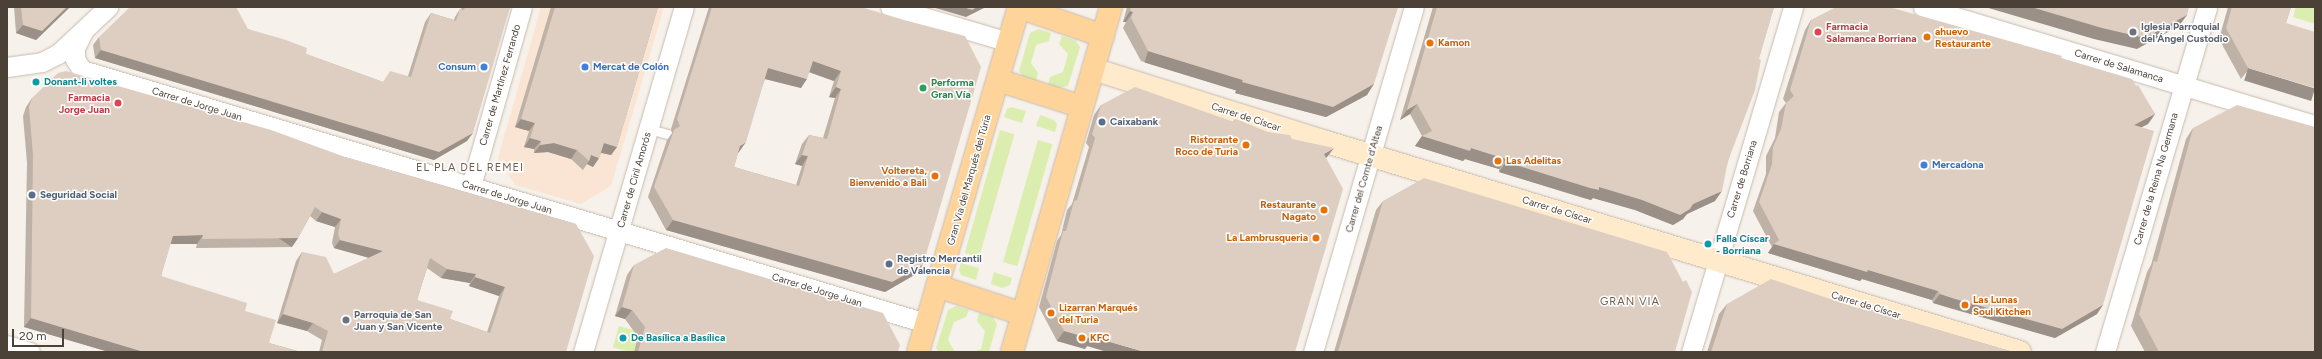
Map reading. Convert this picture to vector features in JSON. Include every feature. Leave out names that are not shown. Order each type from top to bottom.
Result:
[{"type":"main road","name":"Gran Via del Marqués del Túria","points":[[918,352],[1019,7]]},
{"type":"main road","points":[[1019,7],[1103,36]]},
{"type":"main road","points":[[1015,351],[1022,314],[1111,7]]},
{"type":"main road","points":[[998,80],[1082,107]]},
{"type":"main road","points":[[937,286],[1022,314]]},
{"type":"street","points":[[7,67],[42,62],[58,54],[108,7]]},
{"type":"street","name":"Carrer de Martínez Ferrando","points":[[471,186],[522,7]]},
{"type":"street","name":"Carrer de Ciril Amorós","points":[[583,352],[684,7]]},
{"type":"street","points":[[890,7],[1009,42]]},
{"type":"street","name":"Carrer del Comte d'Altea","points":[[1313,352],[1414,7]]},
{"type":"street","name":"Carrer de Borriana","points":[[1691,352],[1793,7]]},
{"type":"street","name":"Carrer de Salamanca","points":[[1923,7],[2315,125]]},
{"type":"street","name":"Carrer de la Reina Na Germana","points":[[2105,352],[2207,7]]},
{"type":"street","name":"Carrer de Jorge Juan","points":[[83,32],[75,48],[75,58],[82,70],[926,323]]},
{"type":"street","name":"Carrer de Císcar","points":[[1093,69],[1323,141],[1371,154],[1718,259],[2020,352]]},
{"type":"street","points":[[7,346],[30,352]]},
{"type":"lane","points":[[648,129],[668,134]]},
{"type":"shaded area","name":"Mercat de Colón","points":[[541,7],[664,7],[611,186],[581,204],[515,185],[498,158]]},
{"type":"green space","points":[[2296,7],[2315,7],[2315,24],[2293,17]]},
{"type":"green space","points":[[1038,29],[1051,33],[1049,41],[1036,45],[1031,63],[1038,73],[1036,81],[1025,78],[1019,71],[1030,33]]},
{"type":"green space","points":[[1062,36],[1075,40],[1080,47],[1068,86],[1059,88],[1048,85],[1050,77],[1063,72],[1068,54],[1059,44]]},
{"type":"green space","points":[[1011,107],[1026,111],[1022,123],[1004,117],[1007,109]]},
{"type":"green space","points":[[1040,115],[1054,120],[1057,124],[1055,132],[1036,126]]},
{"type":"green space","points":[[1000,130],[1014,134],[979,257],[965,253]]},
{"type":"green space","points":[[1038,140],[1052,144],[1017,266],[1003,262]]},
{"type":"green space","points":[[961,263],[979,268],[976,280],[961,275],[959,270]]},
{"type":"green space","points":[[994,272],[1012,278],[1010,285],[1002,288],[991,284]]},
{"type":"green space","points":[[956,306],[969,310],[966,317],[954,322],[948,340],[955,352],[939,352],[936,348],[948,310]]},
{"type":"green space","points":[[979,313],[993,317],[997,324],[989,352],[973,352],[981,349],[985,331],[977,321]]},
{"type":"green space","points":[[619,326],[640,332],[634,352],[613,347]]},
{"type":"building","points":[[21,7],[67,7],[42,31],[23,25]]},
{"type":"building","points":[[130,7],[236,7],[248,29],[307,48],[306,54],[383,82],[390,71],[411,77],[431,13],[456,21],[460,9],[464,10],[465,7],[510,7],[473,133],[439,152],[101,50],[99,37]]},
{"type":"building","name":"Mercat de Colón","points":[[555,7],[658,7],[617,147],[604,143],[599,158],[591,155],[589,161],[577,150],[554,143],[540,145],[541,141],[530,138],[535,123],[521,119]]},
{"type":"building","points":[[712,7],[861,7],[965,36],[981,67],[923,265],[892,282],[673,220],[654,187],[674,130],[680,126],[677,119]],"holes":[[[813,61],[841,71],[836,87],[841,89],[827,139],[809,135],[802,155],[808,156],[799,186],[734,167],[740,146],[746,142],[768,68],[807,79]]]},
{"type":"building","points":[[963,7],[977,7],[972,10]]},
{"type":"building","points":[[1131,7],[1398,7],[1374,84],[1333,107],[1242,82],[1243,80],[1148,51],[1131,18],[1133,12],[1130,11]]},
{"type":"building","points":[[1437,7],[1774,7],[1759,59],[1761,60],[1755,90],[1728,161],[1722,191],[1693,204],[1690,209],[1680,215],[1642,200],[1599,187],[1599,190],[1590,188],[1506,162],[1506,159],[1471,148],[1470,151],[1422,136],[1432,131],[1417,104],[1407,110]]},
{"type":"building","points":[[1836,7],[1889,7],[2062,56],[2061,58],[2132,79],[2136,86],[2138,85],[2155,114],[2134,125],[2154,131],[2103,305],[2062,329],[1955,299],[1940,294],[1938,291],[1868,270],[1867,272],[1774,244],[1779,240],[1759,202],[1772,164],[1773,147],[1781,129],[1786,103],[1794,96],[1790,90],[1811,20]]},
{"type":"building","name":"Iglesia Parroquial del Ángel Custodio","points":[[2031,7],[2189,7],[2187,15],[2145,38],[2102,28]]},
{"type":"building","points":[[2232,7],[2291,7],[2286,23],[2315,32],[2315,88],[2248,68],[2226,28]]},
{"type":"building","points":[[66,71],[271,130],[345,157],[576,224],[594,256],[566,352],[322,352],[328,331],[313,323],[283,314],[302,252],[326,257],[334,274],[383,251],[340,240],[338,234],[341,219],[322,212],[315,207],[298,238],[202,239],[203,235],[173,236],[161,276],[247,303],[245,311],[276,320],[269,343],[300,352],[144,352],[31,318],[33,155],[29,107],[32,98],[58,73]],"holes":[[[430,258],[447,269],[476,274],[475,277],[505,287],[490,333],[450,319],[453,311],[417,300]]]},
{"type":"building","points":[[1135,87],[1234,122],[1235,119],[1267,132],[1290,135],[1292,139],[1334,148],[1324,154],[1343,189],[1295,352],[1145,352],[1093,337],[1092,339],[1064,331],[1046,297],[1063,231],[1066,231],[1074,201],[1077,200],[1095,138],[1092,134],[1101,105]]},
{"type":"building","points":[[2237,105],[2315,127],[2315,352],[2159,352],[2139,314],[2154,261],[2157,262],[2193,128]]},
{"type":"building","points":[[1424,178],[1667,252],[1683,282],[1686,280],[1692,292],[1675,352],[1338,352],[1383,201]]},
{"type":"building","points":[[666,248],[883,313],[900,345],[898,352],[638,352],[645,327],[632,310],[622,307],[634,265]]},
{"type":"building","points":[[1771,279],[1860,309],[1860,307],[2013,352],[1711,352],[1727,304]]},
{"type":"place","name":"Farmacia Salamanca Borriana","points":[[1818,32]]},
{"type":"place","name":"Iglesia Parroquial del Ángel Custodio","points":[[2133,32]]},
{"type":"place","name":"ahuevo Restaurante","points":[[1927,37]]},
{"type":"place","name":"Kamon","points":[[1430,43]]},
{"type":"place","name":"Consum","points":[[484,67]]},
{"type":"place","name":"Mercat de Colón","points":[[585,67]]},
{"type":"place","name":"Donant-li voltes","points":[[36,82]]},
{"type":"place","name":"Performa Gran Vía","points":[[923,88]]},
{"type":"place","name":"Farmacia Jorge Juan","points":[[118,103]]},
{"type":"place","name":"Caixabank","points":[[1102,122]]},
{"type":"place","name":"Ristorante Roco de Turia","points":[[1246,145]]},
{"type":"place","name":"Las Adelitas","points":[[1498,161]]},
{"type":"place","name":"Mercadona","points":[[1924,165]]},
{"type":"place","name":"Voltereta, Bienvenido a Bali","points":[[935,176]]},
{"type":"place","name":"Seguridad Social","points":[[32,195]]},
{"type":"place","name":"Restaurante Nagato","points":[[1324,210]]},
{"type":"place","name":"La Lambrusqueria","points":[[1316,238]]},
{"type":"place","name":"Falla Císcar - Borriana","points":[[1708,244]]},
{"type":"place","name":"Registro Mercantil de Valencia","points":[[889,264]]},
{"type":"place","name":"Las Lunas Soul Kitchen","points":[[1965,305]]},
{"type":"place","name":"Lizarran Marqués del Turia","points":[[1051,313]]},
{"type":"place","name":"Parroquia de San Juan y San Vicente","points":[[346,320]]},
{"type":"place","name":"De Basílica a Basílica","points":[[623,338]]},
{"type":"place","name":"KFC","points":[[1082,338]]},
{"type":"district","name":"EL PLA DEL REMEI","points":[[470,168]]},
{"type":"district","name":"GRAN VIA","points":[[1630,302]]}]
